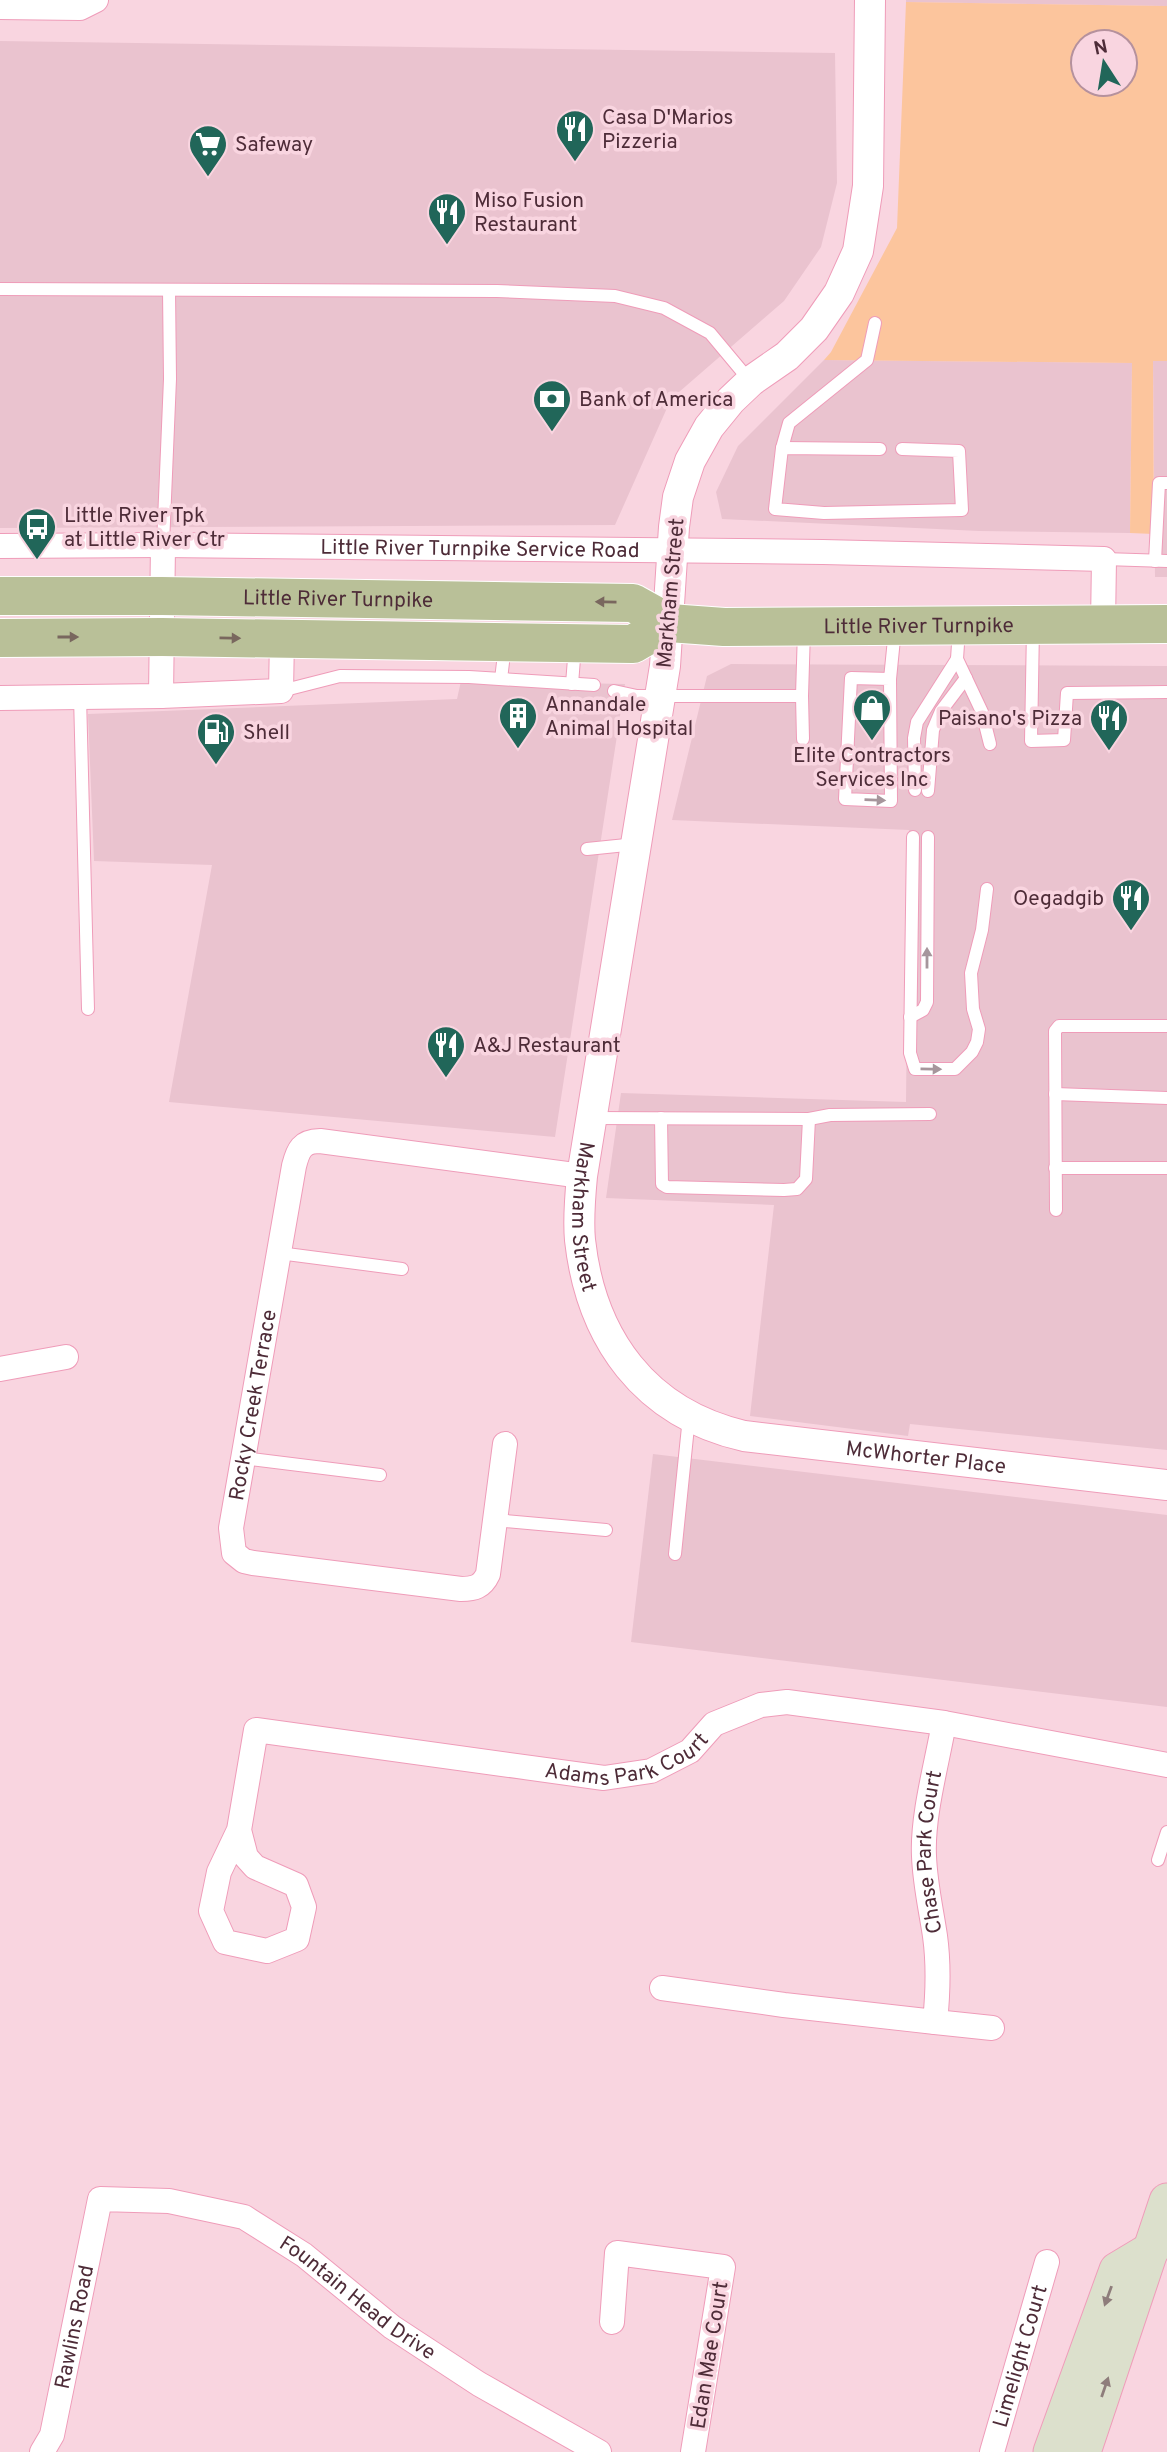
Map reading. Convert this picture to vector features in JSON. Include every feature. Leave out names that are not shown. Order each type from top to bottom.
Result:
[{"type":"main road","name":"Little River Turnpike","points":[[0,596],[633,603],[669,623],[724,627],[895,625],[958,642],[1033,625],[1167,624]]},
{"type":"main road","name":"Little River Turnpike","points":[[0,638],[282,639],[395,661],[506,642],[633,643],[669,623]]},
{"type":"main road","points":[[1083,2452],[1160,2251],[1167,2200]]},
{"type":"main road","points":[[1051,2452],[1117,2270],[1160,2251]]},
{"type":"street","points":[[0,7],[80,8],[96,0]]},
{"type":"street","name":"Markham Street","points":[[689,1417],[645,1385],[631,1370],[606,1332],[589,1281],[580,1238],[582,1176],[660,695],[669,623],[678,497],[690,461],[709,427],[731,400],[787,356],[814,329],[838,293],[858,251],[868,186],[870,0]]},
{"type":"street","points":[[161,696],[163,545]]},
{"type":"street","name":"Little River Turnpike Service Road","points":[[0,547],[163,545],[674,550],[1104,559]]},
{"type":"street","points":[[1103,624],[1104,559]]},
{"type":"street","points":[[0,698],[281,691],[282,639]]},
{"type":"street","name":"Rocky Creek Terrace","points":[[505,1444],[488,1574],[482,1583],[474,1588],[460,1590],[253,1563],[234,1553],[231,1538],[243,1458],[298,1151],[307,1142],[320,1141],[582,1176]]},
{"type":"street","points":[[0,1369],[66,1357]]},
{"type":"street","name":"McWhorter Place","points":[[689,1417],[744,1436],[1167,1485]]},
{"type":"street","name":"Adams Park Court","points":[[239,1830],[246,1857],[256,1867],[296,1885],[304,1907],[297,1939],[267,1951],[225,1942],[211,1911],[219,1872],[239,1830],[256,1730],[604,1778],[651,1771],[690,1751],[714,1724],[761,1705],[788,1702],[944,1723],[1167,1765]]},
{"type":"street","name":"Chase Park Court","points":[[935,2022],[939,1987],[923,1853],[944,1723]]},
{"type":"street","points":[[662,1988],[784,2005],[992,2028]]},
{"type":"street","name":"Fountain Head Drive","points":[[100,2199],[169,2200],[244,2217],[304,2255],[392,2327],[479,2384],[597,2452]]},
{"type":"street","name":"Rawlins Road","points":[[42,2452],[52,2435],[100,2199]]},
{"type":"street","name":"Edan Mae Court","points":[[612,2322],[617,2253],[723,2267],[693,2452]]},
{"type":"street","name":"Limelight Court","points":[[992,2452],[1047,2262]]},
{"type":"lane","points":[[0,289],[497,291],[615,296],[664,308],[710,334],[751,382]]},
{"type":"lane","points":[[163,545],[169,404],[169,290]]},
{"type":"lane","points":[[875,323],[867,360],[789,423],[782,447],[775,509],[824,513],[962,510],[959,451],[902,449]]},
{"type":"lane","points":[[782,447],[880,449]]},
{"type":"lane","points":[[1104,559],[1161,561],[1159,483],[1167,483]]},
{"type":"lane","points":[[890,678],[851,678],[845,799],[891,801],[890,678],[895,625]]},
{"type":"lane","points":[[1033,625],[1031,741],[1065,740],[1067,693],[1167,692]]},
{"type":"lane","points":[[803,739],[804,626]]},
{"type":"lane","points":[[501,679],[506,642]]},
{"type":"lane","points":[[572,684],[576,642]]},
{"type":"lane","points":[[958,642],[917,722],[914,738],[921,790],[933,730],[941,711],[967,678]]},
{"type":"lane","points":[[958,642],[967,678],[982,712],[990,744]]},
{"type":"lane","points":[[281,691],[395,661],[501,679],[594,685]]},
{"type":"lane","points":[[614,691],[637,696],[802,696]]},
{"type":"lane","points":[[80,696],[88,1009]]},
{"type":"lane","points":[[913,837],[910,1053],[915,1069],[955,1069],[972,1052],[977,1042],[979,1029],[973,1009],[971,973],[982,930],[987,889]]},
{"type":"lane","points":[[910,1017],[923,1010],[927,1002],[928,837]]},
{"type":"lane","points":[[587,849],[636,844]]},
{"type":"lane","points":[[1056,1210],[1055,1031],[1059,1026],[1167,1026]]},
{"type":"lane","points":[[1055,1094],[1167,1098]]},
{"type":"lane","points":[[591,1118],[809,1119],[830,1115],[930,1114]]},
{"type":"lane","points":[[662,1118],[662,1184],[667,1187],[784,1190],[797,1189],[806,1179],[809,1119]]},
{"type":"lane","points":[[1055,1168],[1167,1168]]},
{"type":"lane","points":[[279,1253],[402,1269]]},
{"type":"lane","points":[[675,1554],[689,1417]]},
{"type":"lane","points":[[243,1458],[380,1475]]},
{"type":"lane","points":[[495,1520],[606,1530]]},
{"type":"lane","points":[[1158,1860],[1167,1832]]},
{"type":"shaded area","points":[[1167,0],[1167,6],[906,2]]},
{"type":"shaded area","points":[[906,2],[1167,6],[1167,361],[1153,361],[1154,534],[1130,533],[1132,363],[824,360],[831,352],[897,228]]},
{"type":"shaded area","points":[[0,41],[835,53],[837,183],[821,247],[784,301],[671,399],[615,525],[0,528]]},
{"type":"shaded area","points":[[824,360],[1132,363],[1130,533],[979,531],[722,519],[716,492],[738,446]]},
{"type":"shaded area","points":[[1153,361],[1167,361],[1167,577],[1155,577]]},
{"type":"shaded area","points":[[731,664],[1167,666],[1167,1450],[910,1424],[908,1436],[750,1416],[774,1205],[606,1198],[621,1093],[906,1102],[909,830],[672,820],[707,676]]},
{"type":"shaded area","points":[[461,681],[625,684],[555,1137],[169,1102],[212,865],[94,861],[88,714],[457,699]]},
{"type":"shaded area","points":[[653,1454],[1167,1515],[1167,1707],[631,1642]]},
{"type":"place","name":"Casa D'Marios Pizzeria","points":[[575,163]]},
{"type":"place","name":"Safeway","points":[[208,178]]},
{"type":"place","name":"Miso Fusion Restaurant","points":[[447,246]]},
{"type":"place","name":"Bank of America","points":[[552,433]]},
{"type":"place","name":"Little River Tpk at Little River Ctr","points":[[37,561]]},
{"type":"place","name":"Elite Contractors Services Inc","points":[[872,742]]},
{"type":"place","name":"Annandale Animal Hospital","points":[[518,750]]},
{"type":"place","name":"Paisano's Pizza","points":[[1109,752]]},
{"type":"place","name":"Shell","points":[[216,766]]},
{"type":"place","name":"Oegadgib","points":[[1131,932]]},
{"type":"place","name":"A&J Restaurant","points":[[446,1079]]}]
